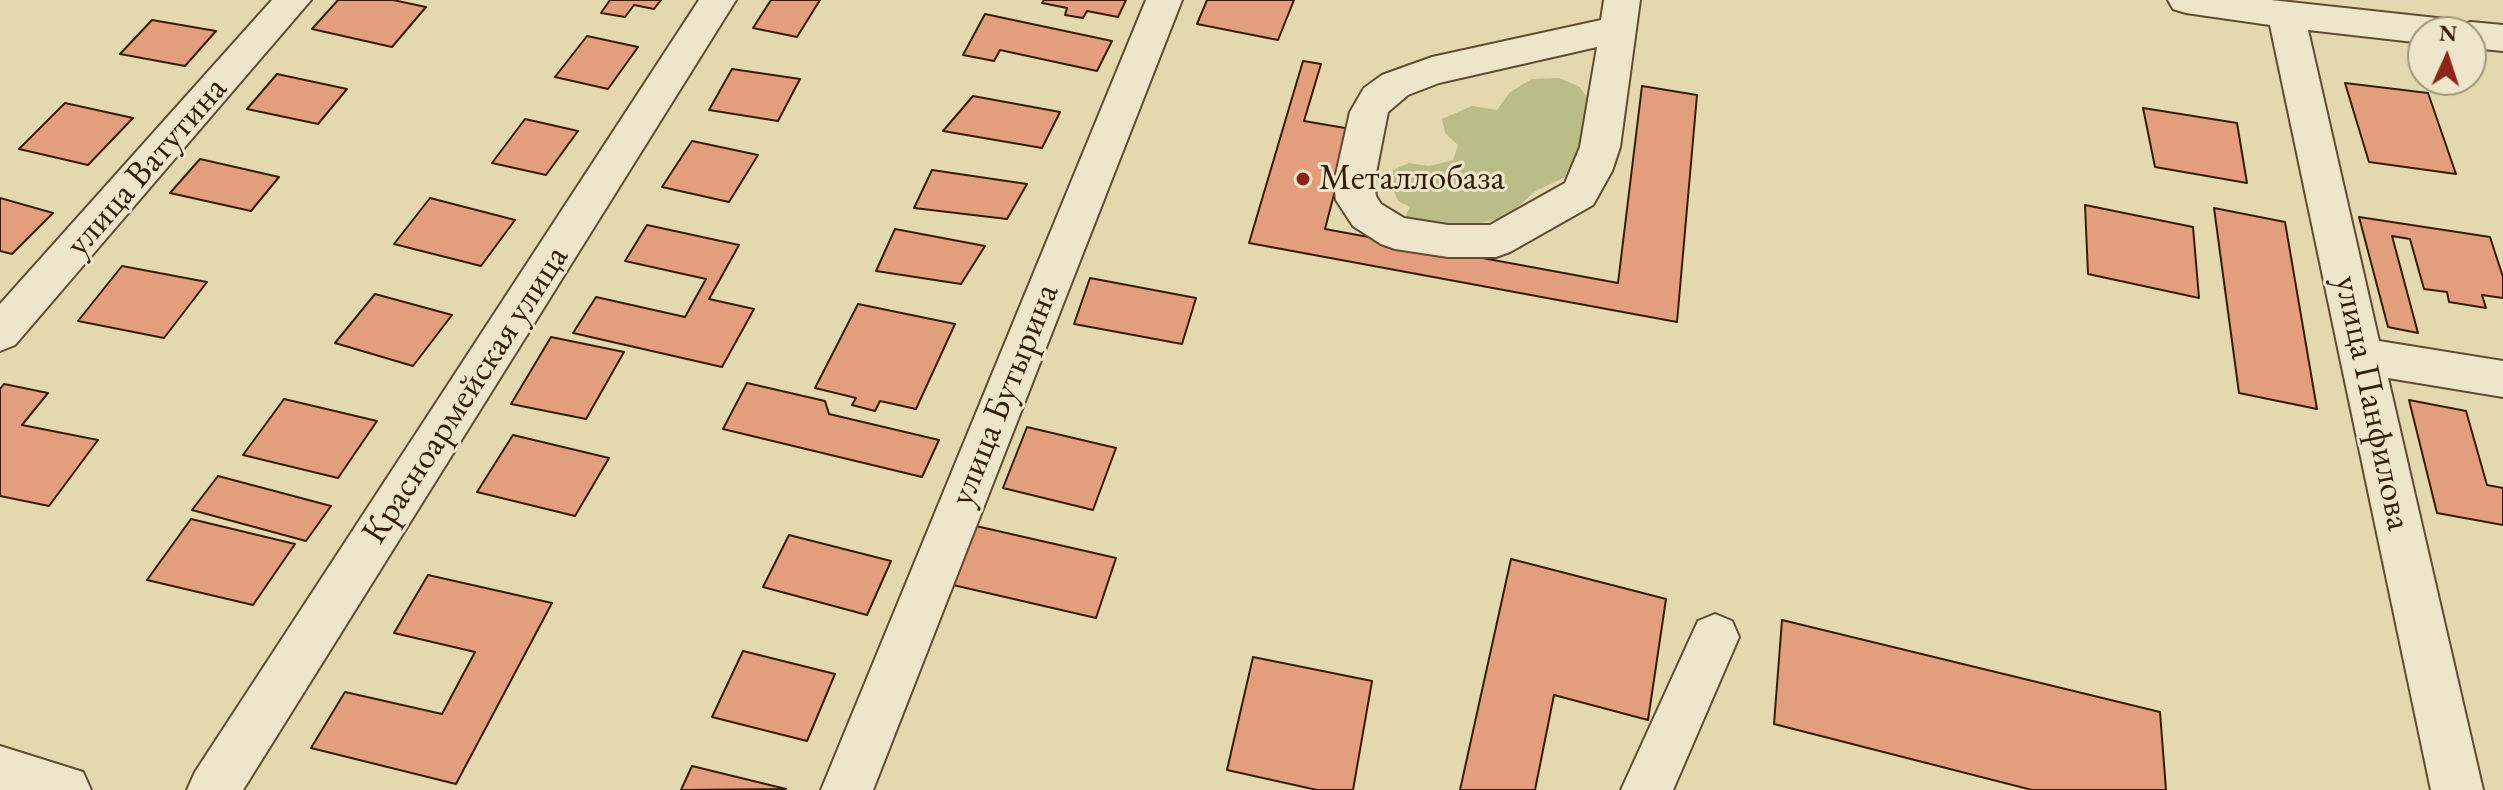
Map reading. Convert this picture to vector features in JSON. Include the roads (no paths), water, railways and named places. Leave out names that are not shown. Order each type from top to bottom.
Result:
[{"type":"street","name":"улица Ватутина","points":[[0,333],[293,0]]},
{"type":"street","name":"Красноармейская улица","points":[[213,790],[718,0]]},
{"type":"street","name":"улица Бутырина","points":[[847,790],[1164,0]]},
{"type":"street","points":[[2186,0],[2407,28]]},
{"type":"street","points":[[1620,14],[1600,147],[1592,171],[1579,194],[1496,241],[1448,241],[1395,233],[1367,215],[1356,200],[1354,183],[1369,112],[1377,98],[1395,85],[1432,71],[1620,14]]},
{"type":"street","name":"улица Панфилова","points":[[2286,15],[2457,790]]},
{"type":"street","points":[[2362,356],[2503,379]]},
{"type":"street","points":[[1647,790],[1715,637]]},
{"type":"street","points":[[0,772],[65,790]]},
{"type":"place","name":"Металлобаза","points":[[1303,179]]}]
